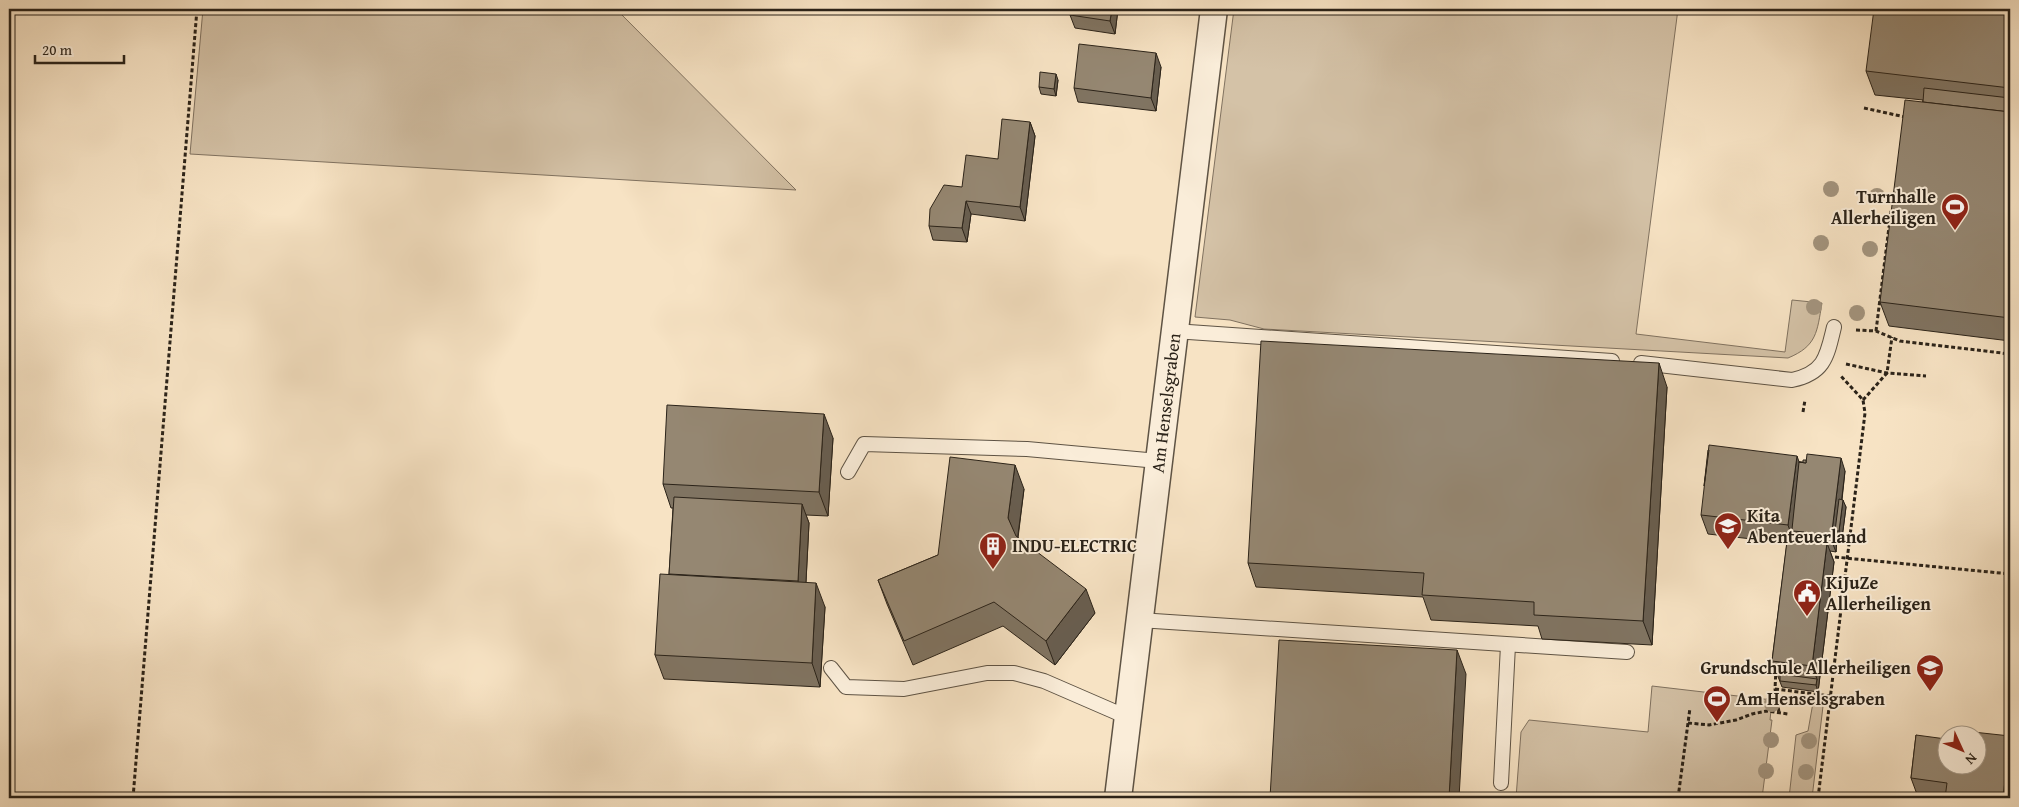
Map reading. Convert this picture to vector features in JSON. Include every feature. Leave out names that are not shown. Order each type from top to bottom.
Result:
[{"type":"street","name":"Am Henselsgraben","points":[[1118,798],[1214,9]]},
{"type":"lane","points":[[1174,331],[1674,365],[1792,380],[1807,377],[1826,360],[1834,327]]},
{"type":"lane","points":[[848,472],[864,444],[1027,449],[1158,461]]},
{"type":"lane","points":[[1139,620],[1627,652]]},
{"type":"lane","points":[[1501,783],[1508,645]]},
{"type":"lane","points":[[831,668],[846,687],[904,689],[987,673],[1014,673],[1044,681],[1127,717]]},
{"type":"path","points":[[133,798],[197,9]]},
{"type":"path","points":[[1864,108],[1911,118]]},
{"type":"path","points":[[1902,126],[1903,117]]},
{"type":"path","points":[[1876,331],[1892,204]]},
{"type":"path","points":[[1834,327],[1876,331],[1900,341],[2010,354]]},
{"type":"path","points":[[1863,400],[1887,373],[1892,337]]},
{"type":"path","points":[[1826,360],[1887,373],[1926,376]]},
{"type":"path","points":[[1818,798],[1832,696],[1865,413],[1863,400],[1826,360]]},
{"type":"path","points":[[1835,557],[2010,574]]},
{"type":"path","points":[[1776,668],[1775,689],[1779,712]]},
{"type":"path","points":[[1775,689],[1832,696]]},
{"type":"path","points":[[1678,798],[1690,708]]},
{"type":"path","points":[[1688,723],[1709,725],[1767,711],[1788,714]]},
{"type":"shaded area","points":[[203,9],[616,9],[796,190],[190,154]]},
{"type":"shaded area","points":[[1234,9],[1678,9],[1636,334],[1785,352],[1792,300],[1822,303],[1814,337],[1805,348],[1788,358],[1264,329],[1230,320],[1195,317]]},
{"type":"shaded area","name":"Am Henselsgraben","points":[[1652,686],[1772,700],[1770,720],[1772,720],[1762,798],[1516,798],[1521,732],[1529,720],[1648,732]]},
{"type":"shaded area","points":[[1814,697],[1824,698],[1812,798],[1789,798],[1796,735],[1808,731]]},
{"type":"building","points":[[1071,9],[1112,9],[1110,21],[1070,15]]},
{"type":"building","points":[[1874,9],[2010,9],[2010,88],[1866,71]]},
{"type":"building","points":[[1079,44],[1156,53],[1151,98],[1074,88]]},
{"type":"building","points":[[1040,72],[1056,74],[1054,89],[1039,87]]},
{"type":"building","points":[[1924,88],[2010,98],[2010,112],[1923,102]]},
{"type":"building","name":"Turnhalle Allerheiligen","points":[[1905,100],[2010,112],[2010,318],[1880,302]]},
{"type":"building","points":[[1002,119],[1030,122],[1020,207],[966,201],[962,228],[929,226],[930,209],[944,185],[962,187],[966,155],[998,159]]},
{"type":"building","points":[[1261,341],[1659,363],[1643,621],[1534,615],[1534,602],[1422,595],[1424,573],[1248,563]]},
{"type":"building","points":[[667,405],[824,414],[819,492],[663,484]]},
{"type":"building","points":[[1709,445],[1797,456],[1788,525],[1701,515]]},
{"type":"building","points":[[1708,450],[1709,450],[1704,486]]},
{"type":"building","points":[[1807,454],[1841,458],[1831,539],[1803,535],[1804,532],[1793,531],[1793,539],[1791,539],[1799,462],[1806,463]]},
{"type":"building","name":"INDU-ELECTRIC","points":[[950,457],[1015,465],[1008,518],[1016,536],[1086,589],[1046,641],[994,602],[904,641],[878,580],[938,555]]},
{"type":"building","points":[[674,497],[802,504],[798,581],[669,574]]},
{"type":"building","points":[[1839,499],[1843,500],[1839,531],[1835,531]]},
{"type":"building","points":[[1796,538],[1804,539],[1805,541],[1795,542]]},
{"type":"building","name":"KiJuZe Allerheiligen","points":[[1800,540],[1827,543],[1812,666],[1772,661],[1787,541],[1800,543]]},
{"type":"building","points":[[660,574],[816,583],[812,663],[655,655]]},
{"type":"building","points":[[1279,640],[1457,650],[1449,798],[1270,798]]},
{"type":"building","points":[[1780,674],[1817,679],[1816,685],[1780,681]]},
{"type":"building","points":[[1986,733],[2010,736],[2003,798],[1945,798],[1947,783],[1911,778],[1916,735],[1936,738],[1936,774],[1986,774]]},
{"type":"place","name":"Turnhalle Allerheiligen","points":[[1955,231]]},
{"type":"place","name":"Kita Abenteuerland","points":[[1728,550]]},
{"type":"place","name":"INDU-ELECTRIC","points":[[993,570]]},
{"type":"place","name":"KiJuZe Allerheiligen","points":[[1807,617]]},
{"type":"place","name":"Grundschule Allerheiligen","points":[[1930,692]]},
{"type":"place","name":"Am Henselsgraben","points":[[1717,723]]}]
